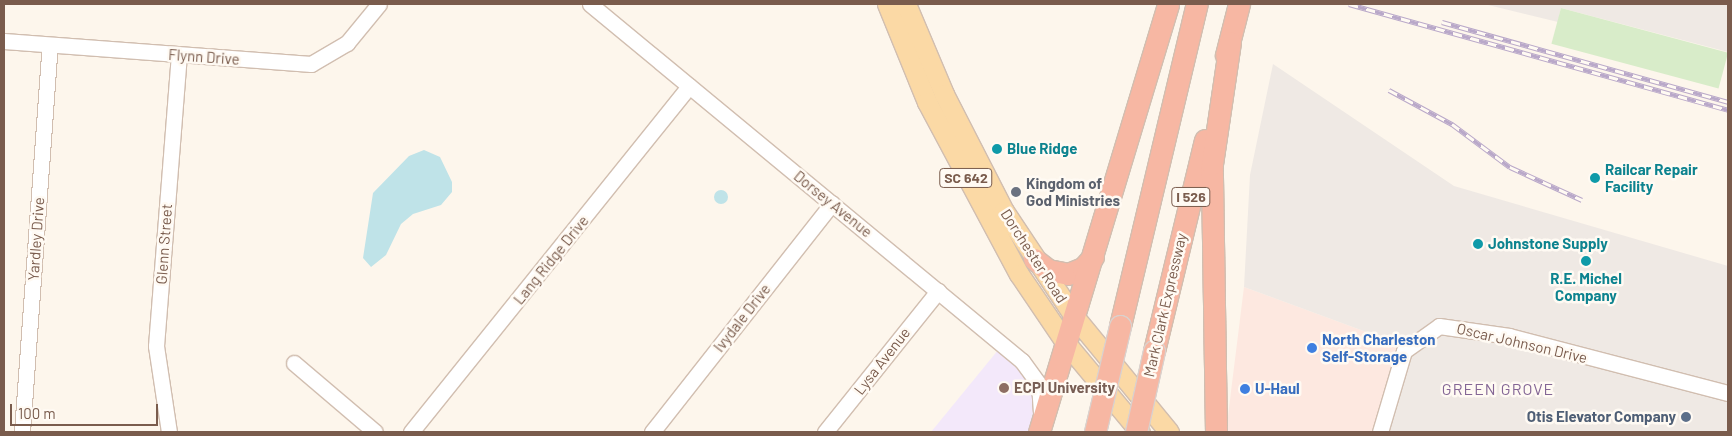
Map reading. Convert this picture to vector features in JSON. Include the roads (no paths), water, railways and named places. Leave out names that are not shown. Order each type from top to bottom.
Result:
[{"type":"highway","name":"I 526","points":[[1095,432],[1197,4]]},
{"type":"highway","name":"Mark Clark Expressway","points":[[1136,432],[1239,4]]},
{"type":"highway","points":[[1040,428],[1073,315],[1093,257],[1164,14]]},
{"type":"highway","points":[[1216,432],[1212,164],[1230,42]]},
{"type":"highway","points":[[1034,259],[1048,270],[1068,274],[1083,268],[1093,257]]},
{"type":"main road","name":"Dorchester Road","points":[[887,4],[927,102],[988,219],[1065,342],[1140,432]]},
{"type":"main road","name":"Dorchester Road","points":[[906,4],[944,94],[1034,259],[1073,315],[1169,432]]},
{"type":"street","name":"Flynn Drive","points":[[4,42],[311,64],[347,43],[379,4]]},
{"type":"street","name":"Dorsey Avenue","points":[[598,6],[689,86],[1022,361],[1040,384],[1040,428]]},
{"type":"street","name":"Yardley Drive","points":[[22,432],[50,45]]},
{"type":"street","name":"Glenn Street","points":[[169,432],[156,346],[179,56]]},
{"type":"street","name":"Lang Ridge Drive","points":[[411,432],[689,86]]},
{"type":"street","name":"Ivydale Drive","points":[[652,432],[832,203]]},
{"type":"street","name":"Lysa Avenue","points":[[825,432],[938,291]]},
{"type":"street","name":"Oscar Johnson Drive","points":[[1380,432],[1404,351],[1439,326],[1509,336],[1728,393]]},
{"type":"street","points":[[294,364],[375,432]]},
{"type":"water","points":[[424,150],[440,157],[452,182],[452,192],[441,205],[413,214],[401,224],[386,255],[371,267],[363,258],[373,193],[409,156]]},
{"type":"water","points":[[721,190],[726,192],[728,197],[726,202],[721,204],[716,202],[714,197],[716,192]]},
{"type":"railway","points":[[1349,4],[1728,110]]},
{"type":"railway","points":[[1442,22],[1728,102]]},
{"type":"railway","points":[[1389,90],[1452,124],[1510,167],[1582,200]]},
{"type":"place","name":"Blue Ridge","points":[[997,149]]},
{"type":"place","name":"Railcar Repair Facility","points":[[1595,178]]},
{"type":"place","name":"Kingdom of God Ministries","points":[[1016,192]]},
{"type":"place","name":"Johnstone Supply","points":[[1478,244]]},
{"type":"place","name":"R.E. Michel Company","points":[[1586,261]]},
{"type":"place","name":"North Charleston Self-Storage","points":[[1312,348]]},
{"type":"place","name":"ECPI University","points":[[1004,388]]},
{"type":"place","name":"U-Haul","points":[[1245,389]]},
{"type":"place","name":"Otis Elevator Company","points":[[1686,417]]},
{"type":"district","name":"GREEN GROVE","points":[[1498,389]]}]
